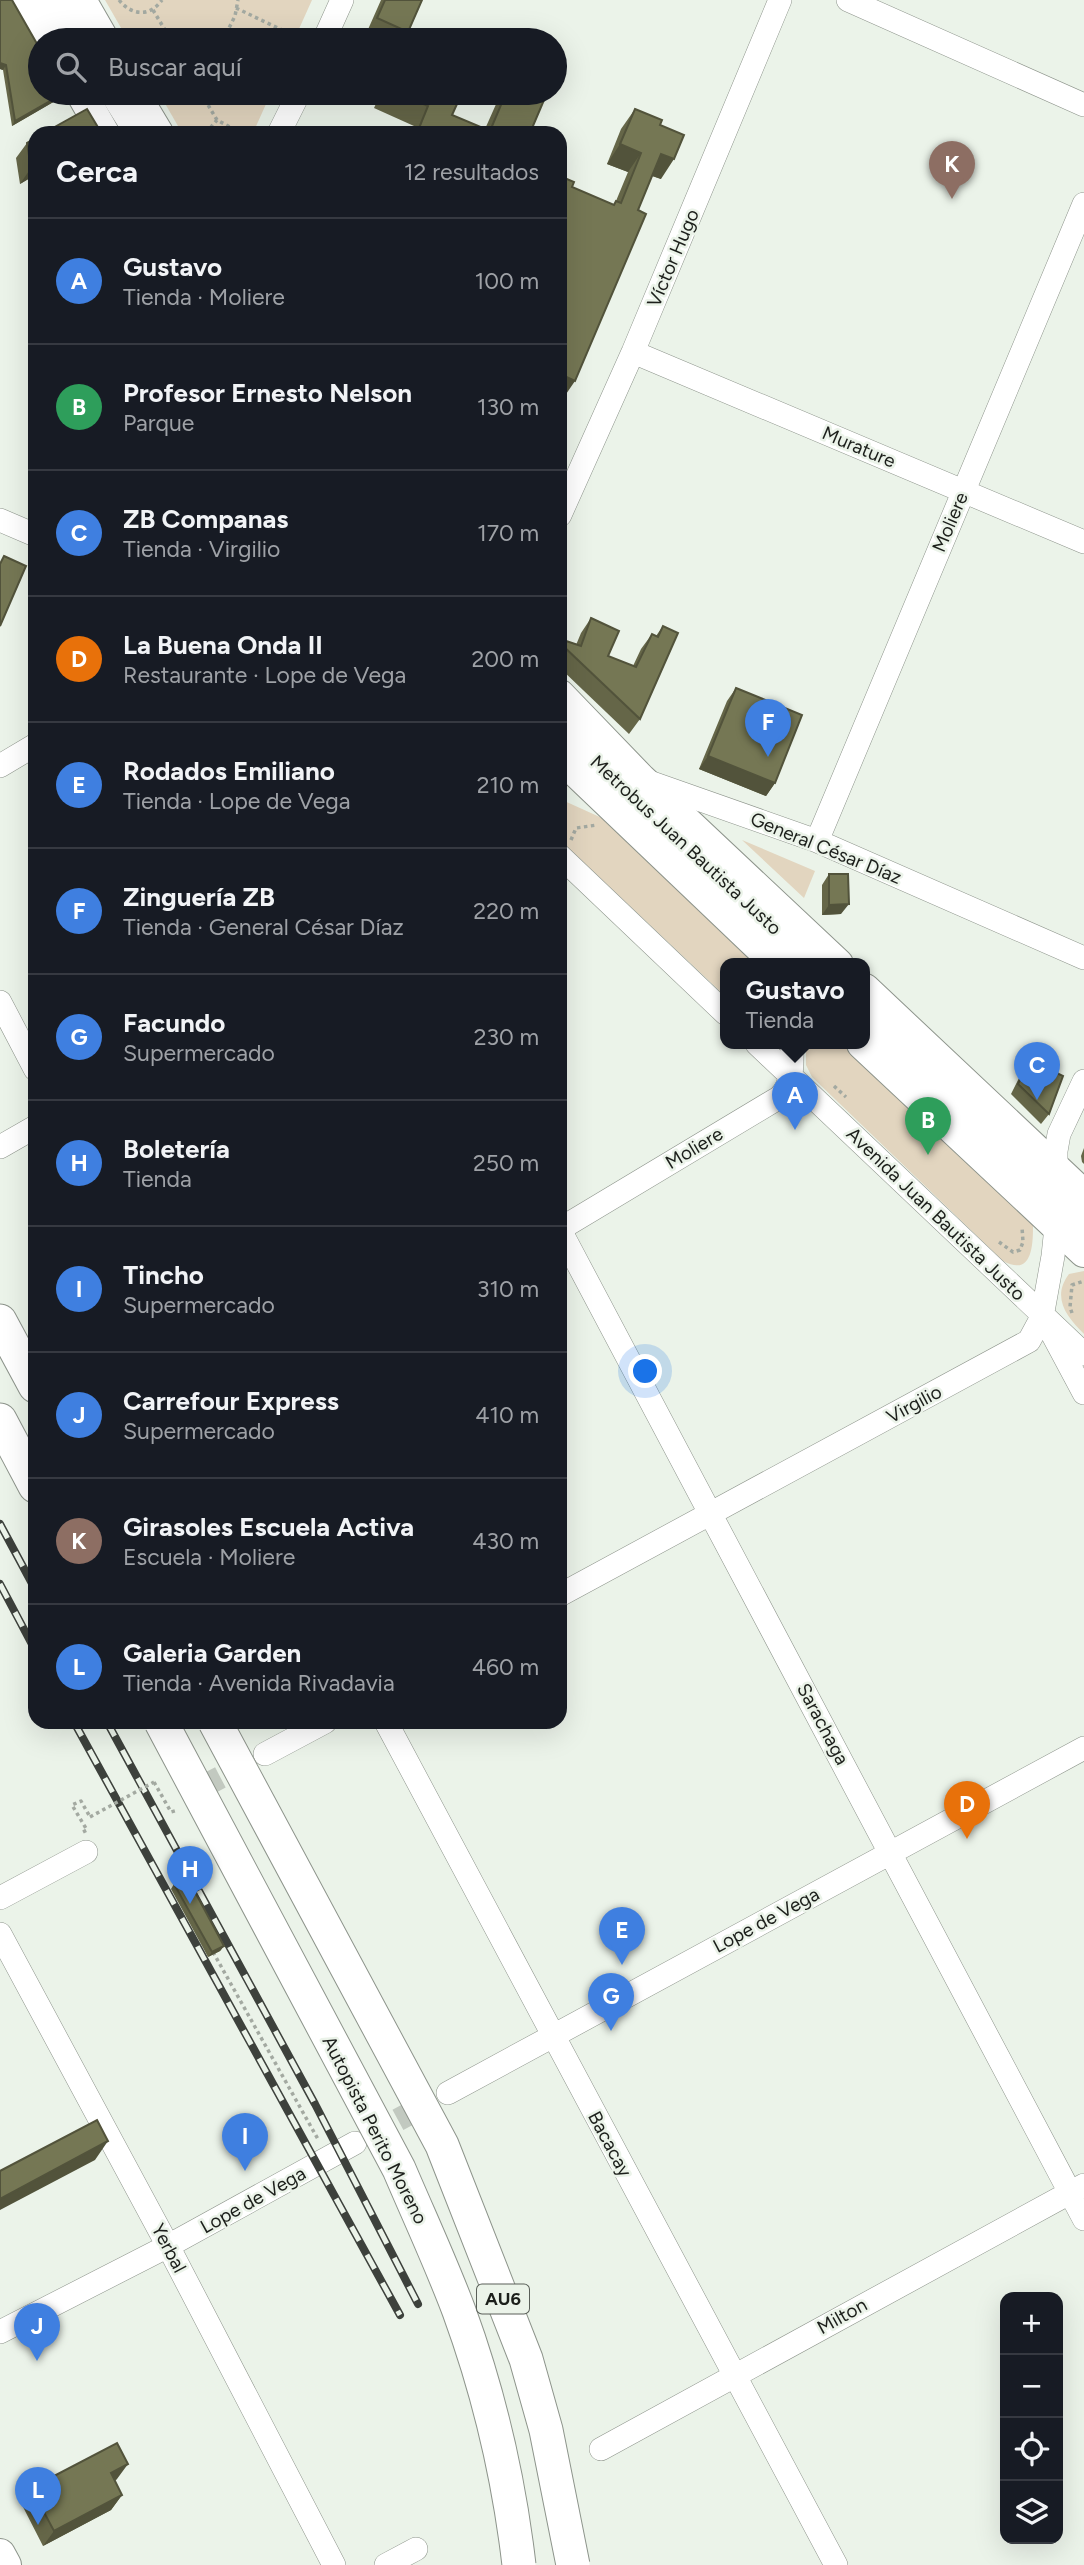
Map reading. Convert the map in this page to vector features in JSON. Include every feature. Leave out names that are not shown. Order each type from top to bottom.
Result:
[{"type":"highway","points":[[0,1321],[28,1373]]},
{"type":"highway","points":[[0,1420],[28,1473]]},
{"type":"highway","name":"Autopista Perito Moreno","points":[[165,1729],[381,2135],[431,2243],[459,2311],[495,2431],[514,2524],[519,2565]]},
{"type":"highway","name":"AU6","points":[[219,1729],[442,2145],[526,2359],[546,2430],[573,2565]]},
{"type":"main road","points":[[28,0],[44,28]]},
{"type":"main road","points":[[81,0],[97,28]]},
{"type":"main road","points":[[88,105],[100,126]]},
{"type":"main road","points":[[141,105],[154,126]]},
{"type":"main road","points":[[567,702],[641,779],[832,958]]},
{"type":"main road","points":[[567,766],[771,958]]},
{"type":"main road","points":[[870,994],[1065,1186]]},
{"type":"main road","points":[[867,1049],[1058,1229],[1077,1263]]},
{"type":"main road","points":[[0,2554],[6,2565]]},
{"type":"street","points":[[54,0],[70,28]]},
{"type":"street","points":[[329,28],[342,0]]},
{"type":"street","name":"Víctor Hugo","points":[[567,500],[634,352],[780,0]]},
{"type":"street","points":[[848,0],[1084,105]]},
{"type":"street","points":[[118,105],[132,126]]},
{"type":"street","points":[[282,126],[293,105]]},
{"type":"street","name":"Moliere","points":[[817,841],[1084,204]]},
{"type":"street","name":"Murature","points":[[634,352],[1084,542]]},
{"type":"street","points":[[0,520],[28,532]]},
{"type":"street","name":"Metrobus Juan Bautista Justo","points":[[567,733],[805,958]]},
{"type":"street","points":[[0,766],[28,749]]},
{"type":"street","name":"General César Díaz","points":[[567,762],[641,779],[817,841],[1084,958]]},
{"type":"street","points":[[567,863],[720,1008]]},
{"type":"street","points":[[0,1002],[28,1056]]},
{"type":"street","points":[[870,1019],[1065,1186]]},
{"type":"street","name":"Avenida Juan Bautista Justo","points":[[762,1049],[1084,1354]]},
{"type":"street","points":[[792,1049],[792,1078]]},
{"type":"street","name":"Moliere","points":[[567,1225],[780,1097],[788,1089],[792,1078]]},
{"type":"street","name":"Virgilio","points":[[567,1591],[1029,1341],[1042,1317],[1065,1186],[1059,1134],[1084,1081]]},
{"type":"street","points":[[0,1147],[28,1131]]},
{"type":"street","name":"Sarachaga","points":[[567,1242],[891,1853],[1077,2189],[1084,2219]]},
{"type":"street","points":[[1042,1317],[1084,1393]]},
{"type":"street","points":[[265,1754],[312,1729]]},
{"type":"street","name":"Bacacay","points":[[390,1729],[836,2565]]},
{"type":"street","name":"Lope de Vega","points":[[448,2093],[1084,1748]]},
{"type":"street","points":[[0,1898],[86,1841]]},
{"type":"street","name":"Yerbal","points":[[0,1934],[168,2246],[334,2565]]},
{"type":"street","name":"Lope de Vega","points":[[0,2332],[168,2246],[355,2143]]},
{"type":"street","name":"Milton","points":[[601,2449],[1077,2189]]},
{"type":"street","points":[[386,2565],[416,2549]]},
{"type":"path","points":[[119,0],[131,11],[139,13],[153,10],[162,0]]},
{"type":"path","points":[[228,28],[238,0]]},
{"type":"path","points":[[236,8],[278,28]]},
{"type":"path","points":[[153,10],[164,28]]},
{"type":"path","points":[[208,105],[217,120],[228,126]]},
{"type":"path","points":[[212,126],[217,120]]},
{"type":"path","points":[[829,1088],[836,1087],[852,1103]]},
{"type":"path","points":[[1019,1258],[1024,1235],[1021,1223]]},
{"type":"path","points":[[1024,1235],[1058,1229]]},
{"type":"path","points":[[995,1239],[1013,1252],[1020,1250]]},
{"type":"path","points":[[1077,1263],[1075,1283],[1070,1291],[1070,1307],[1078,1319]]},
{"type":"path","points":[[1075,1283],[1084,1281]]},
{"type":"path","points":[[86,1841],[72,1805],[80,1801],[90,1817],[154,1782],[171,1812]]},
{"type":"path","points":[[209,1946],[328,2158]]},
{"type":"shaded area","points":[[105,0],[312,0],[299,28],[121,28]]},
{"type":"shaded area","points":[[166,105],[266,105],[256,126],[178,126]]},
{"type":"shaded area","points":[[567,802],[602,818],[624,834],[756,958],[720,958],[720,991],[567,847]]},
{"type":"shaded area","points":[[742,840],[815,871],[804,898]]},
{"type":"shaded area","points":[[806,1049],[852,1049],[1033,1222],[1032,1247],[1026,1261],[1021,1265],[1013,1265],[1003,1261],[812,1077],[806,1065]]},
{"type":"shaded area","points":[[1084,1271],[1084,1334],[1063,1307],[1061,1291],[1069,1274]]},
{"type":"building","points":[[0,0],[12,0],[28,28],[28,105],[43,105],[15,121],[6,65],[0,63]]},
{"type":"building","points":[[385,0],[422,0],[410,28],[399,28],[377,18]]},
{"type":"building","points":[[426,105],[457,105],[452,115],[478,126],[420,126],[428,106]]},
{"type":"building","points":[[501,105],[542,105],[533,126],[492,126]]},
{"type":"building","points":[[87,109],[97,126],[57,126]]},
{"type":"building","points":[[635,109],[662,120],[660,125],[684,135],[674,159],[661,154],[638,210],[646,214],[575,381],[567,377],[567,179],[574,182],[572,187],[614,205],[616,201],[621,203],[641,153],[620,144]]},
{"type":"building","points":[[4,556],[26,566],[0,626],[0,564]]},
{"type":"building","points":[[591,618],[619,631],[608,656],[636,667],[652,634],[658,637],[663,626],[678,633],[640,719],[567,650],[567,641],[581,646]]},
{"type":"building","points":[[736,688],[802,715],[775,783],[708,756]]},
{"type":"building","points":[[829,874],[848,874],[849,904],[829,905]]},
{"type":"building","points":[[1030,1060],[1063,1076],[1049,1114],[1018,1084]]},
{"type":"building","points":[[187,1877],[224,1946],[212,1952],[174,1884]]},
{"type":"building","points":[[97,2120],[108,2141],[0,2199],[0,2171]]},
{"type":"building","points":[[117,2443],[128,2464],[111,2473],[122,2495],[54,2531],[31,2488]]},
{"type":"tunnel","points":[[200,1788],[250,1762]]},
{"type":"tunnel","points":[[368,2136],[433,2101]]},
{"type":"railway","points":[[0,1524],[28,1576]]},
{"type":"railway","points":[[0,1584],[28,1637]]},
{"type":"railway","points":[[78,1729],[400,2315]]},
{"type":"railway","points":[[111,1729],[315,2104],[418,2304]]},
{"type":"place","name":"Girasoles Escuela Activa","points":[[952,199]]},
{"type":"place","name":"Zinguería ZB","points":[[768,757]]},
{"type":"place","name":"ZB Companas","points":[[1037,1100]]},
{"type":"place","name":"Gustavo","points":[[795,1130]]},
{"type":"place","name":"Profesor Ernesto Nelson","points":[[928,1155]]},
{"type":"place","name":"La Buena Onda II","points":[[967,1839]]},
{"type":"place","name":"Boletería","points":[[190,1904]]},
{"type":"place","name":"Rodados Emiliano","points":[[622,1965]]},
{"type":"place","name":"Facundo","points":[[611,2031]]},
{"type":"place","name":"Tincho","points":[[245,2171]]},
{"type":"place","name":"Carrefour Express","points":[[37,2361]]},
{"type":"place","name":"Galeria Garden","points":[[38,2525]]}]
